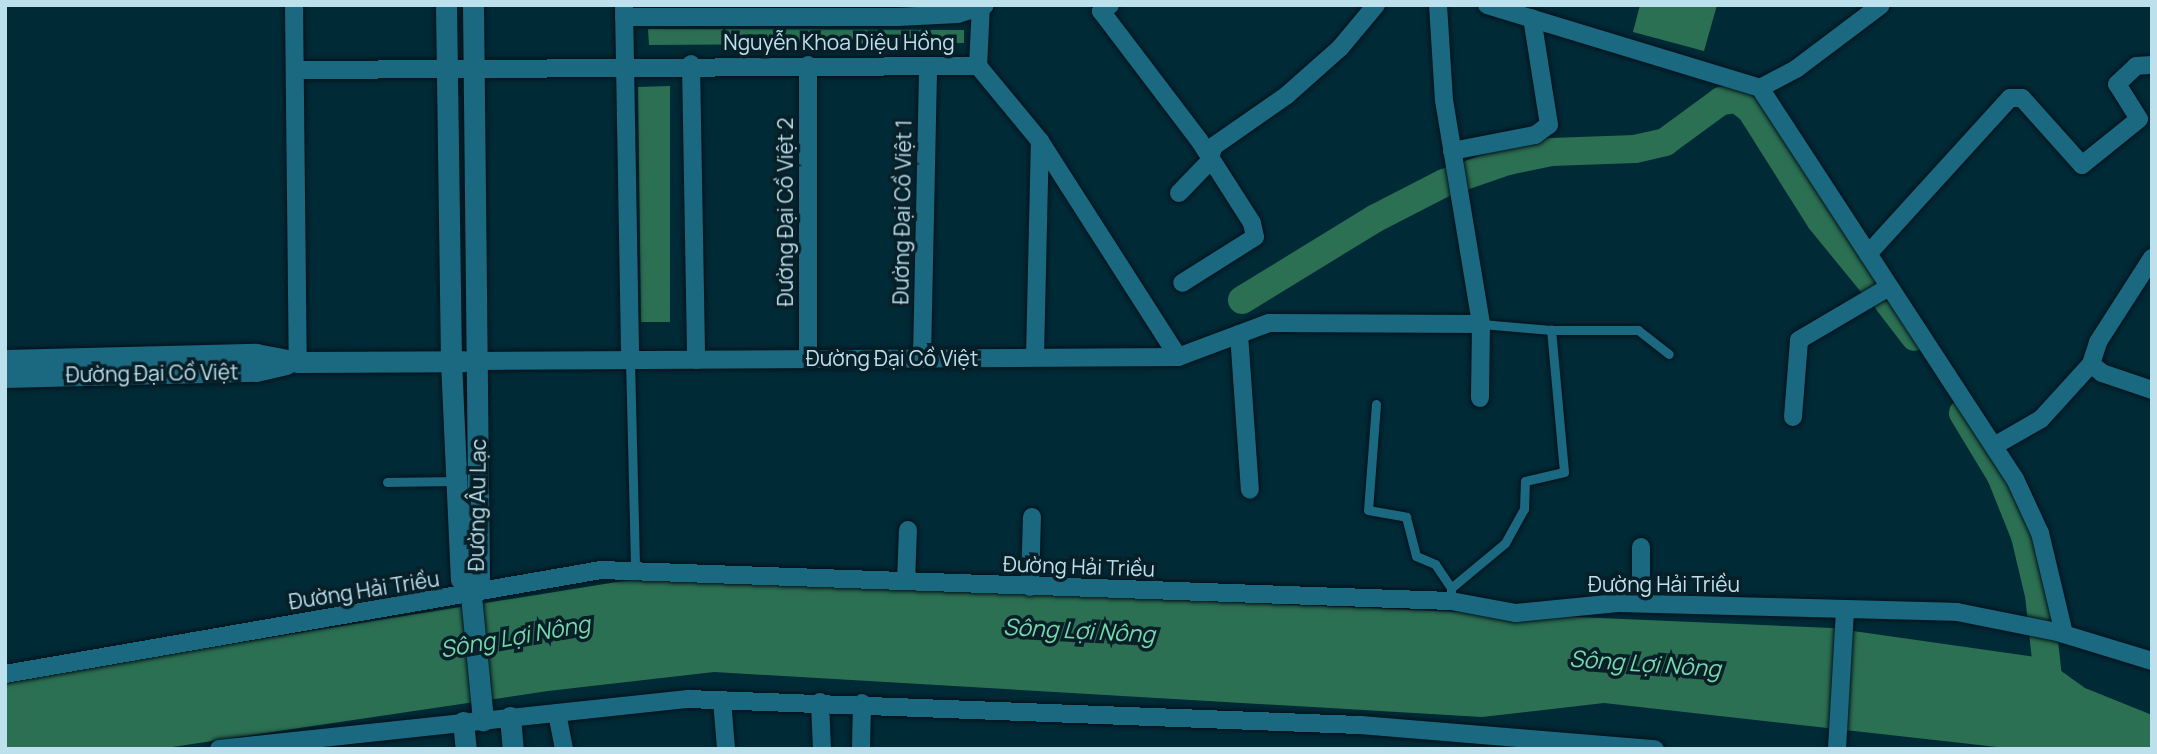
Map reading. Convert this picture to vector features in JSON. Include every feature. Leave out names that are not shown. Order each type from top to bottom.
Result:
[{"type":"street","points":[[294,5],[298,362]]},
{"type":"street","name":"Đường Âu Lạc","points":[[446,5],[451,361],[456,481],[461,579],[471,597]]},
{"type":"street","name":"Đường Âu Lạc","points":[[471,597],[480,577],[473,5]]},
{"type":"street","points":[[1110,5],[1101,12],[1210,156],[1252,223],[1255,237],[1182,284]]},
{"type":"street","points":[[1179,193],[1210,156],[1214,146],[1287,95],[1340,48],[1376,5]]},
{"type":"street","points":[[1438,5],[1453,157],[1480,324],[1480,398]]},
{"type":"street","points":[[1488,5],[1511,8],[1531,18],[1760,88],[1994,446],[2040,533],[2061,633]]},
{"type":"street","points":[[1760,88],[1796,69],[1881,5]]},
{"type":"street","points":[[630,360],[624,11],[681,10],[898,17],[958,13],[982,6],[978,66]]},
{"type":"street","points":[[1453,157],[1535,135],[1549,125],[1531,18]]},
{"type":"street","points":[[691,64],[696,360]]},
{"type":"street","name":"Nguyễn Khoa Diệu Hồng","points":[[295,69],[446,70],[473,67],[691,64],[978,66],[1040,141],[1178,357]]},
{"type":"street","name":"Đường Đại Cồ Việt 2","points":[[808,65],[808,359]]},
{"type":"street","points":[[1868,254],[2010,98],[2022,99],[2082,165],[2139,119],[2116,84],[2136,65],[2152,65]]},
{"type":"street","name":"Đường Đại Cồ Việt 1","points":[[922,358],[928,66]]},
{"type":"street","points":[[1035,357],[1040,141]]},
{"type":"street","points":[[1994,446],[2041,419],[2091,364],[2098,342],[2152,258]]},
{"type":"street","points":[[1793,417],[1799,340],[1889,286]]},
{"type":"street","name":"Đường Đại Cồ Việt","points":[[5,360],[256,354],[298,362],[1178,357],[1269,323],[1480,324]]},
{"type":"street","points":[[1239,334],[1250,490]]},
{"type":"street","name":"Đường Đại Cồ Việt","points":[[5,377],[256,371],[298,362]]},
{"type":"street","points":[[2091,364],[2102,373],[2152,390]]},
{"type":"street","points":[[1030,587],[1032,517]]},
{"type":"street","points":[[906,581],[908,530]]},
{"type":"street","points":[[1641,547],[1641,603]]},
{"type":"street","name":"Đường Hải Triều","points":[[5,674],[471,597],[601,570],[1030,587],[1451,594],[1516,613],[1641,603],[1845,618],[1957,612],[2061,633],[2152,661]]},
{"type":"street","points":[[466,749],[476,715],[471,597]]},
{"type":"street","points":[[1837,749],[1845,618]]},
{"type":"street","points":[[219,749],[476,715],[510,717],[722,700],[862,703],[1360,725],[1655,749]]},
{"type":"street","points":[[722,700],[726,749]]},
{"type":"street","points":[[820,702],[822,749]]},
{"type":"street","points":[[861,749],[862,703]]},
{"type":"street","points":[[557,713],[564,749]]},
{"type":"street","points":[[510,717],[513,749]]},
{"type":"lane","points":[[1480,324],[1551,330],[1638,330],[1669,354]]},
{"type":"lane","points":[[1376,404],[1368,510],[1406,517],[1416,556],[1435,564],[1451,594],[1505,543],[1524,509],[1525,481],[1563,472],[1551,330]]},
{"type":"lane","points":[[630,360],[635,572]]},
{"type":"lane","points":[[387,482],[456,481]]},
{"type":"water","points":[[1640,5],[1717,5],[1704,51],[1633,32]]},
{"type":"water","points":[[648,29],[964,30],[964,43],[649,45]]},
{"type":"water","points":[[670,86],[670,322],[641,322],[638,87]]},
{"type":"water","name":"Sông Lợi Nông","points":[[648,577],[1832,628],[2043,658],[2085,688],[2152,715],[2152,749],[2015,749],[1604,703],[1482,717],[714,672],[548,691],[159,749],[5,749],[5,680]]},
{"type":"waterway","points":[[1242,300],[1376,218],[1444,183],[1508,161],[1551,152],[1635,149],[1665,142],[1721,101],[1737,99],[1751,110],[1821,221],[1871,282]]},
{"type":"waterway","points":[[1888,302],[1915,337]]},
{"type":"waterway","points":[[1963,413],[2001,476],[2025,536],[2039,595],[2050,697]]}]
